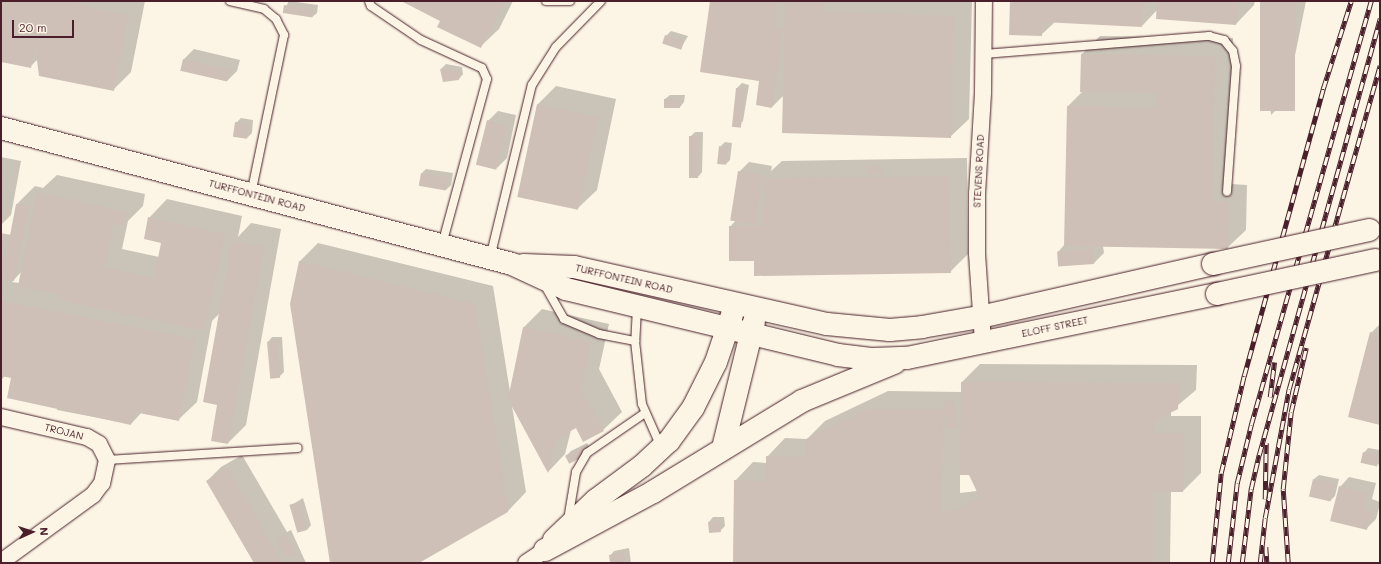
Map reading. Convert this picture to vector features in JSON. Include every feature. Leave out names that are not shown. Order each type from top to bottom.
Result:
[{"type":"street","name":"STEVENS ROAD","points":[[983,342],[980,317],[977,194],[984,54],[984,1]]},
{"type":"street","name":"TURFFONTEIN ROAD","points":[[1,128],[512,264],[566,289],[728,330]]},
{"type":"street","points":[[532,559],[567,526],[661,448],[693,408],[728,330],[735,305],[827,324],[864,329],[922,327],[980,317],[1374,229]]},
{"type":"street","name":"ELOFF STREET","points":[[728,330],[838,355],[873,359],[907,358],[1217,294],[1377,259]]},
{"type":"street","name":"TURFFONTEIN ROAD","points":[[512,264],[574,267],[735,305]]},
{"type":"street","points":[[723,448],[758,309]]},
{"type":"street","points":[[532,559],[605,520],[802,401],[907,358]]},
{"type":"street","name":"TROJAN","points":[[1,417],[87,437],[99,444],[107,460]]},
{"type":"street","points":[[1,562],[94,495],[102,484],[107,460]]},
{"type":"lane","points":[[230,1],[264,9],[276,18],[284,35],[251,195]]},
{"type":"lane","points":[[369,1],[371,6],[421,40],[482,68],[487,79],[442,246]]},
{"type":"lane","points":[[546,1],[570,1]]},
{"type":"lane","points":[[490,258],[532,86],[556,47],[601,1]]},
{"type":"lane","points":[[984,54],[1210,36],[1224,40],[1233,51],[1236,66],[1227,192]]},
{"type":"lane","points":[[540,277],[564,319],[599,334],[635,342]]},
{"type":"lane","points":[[637,307],[635,342],[638,376],[645,413],[661,448]]},
{"type":"lane","points":[[567,526],[576,472],[587,453],[645,413]]},
{"type":"lane","points":[[107,460],[298,448]]},
{"type":"building","points":[[1,1],[77,1],[77,5],[128,15],[114,91],[39,76],[35,45],[31,68],[1,62]]},
{"type":"building","points":[[401,1],[504,1],[481,48],[437,27],[440,21]]},
{"type":"building","points":[[710,1],[778,1],[774,27],[783,29],[772,108],[756,105],[759,81],[700,72]]},
{"type":"building","points":[[785,1],[824,1],[824,12],[954,16],[951,138],[782,133]]},
{"type":"building","points":[[1010,1],[1143,1],[1142,27],[1042,22],[1042,36],[1009,35]]},
{"type":"building","points":[[1157,1],[1238,1],[1236,25],[1156,19]]},
{"type":"building","points":[[1260,1],[1295,1],[1295,111],[1260,111]]},
{"type":"building","points":[[284,5],[314,10],[312,18],[283,13]]},
{"type":"building","points":[[665,35],[684,41],[681,50],[662,44]]},
{"type":"building","points":[[1081,54],[1215,56],[1213,202],[1229,202],[1228,249],[1064,246],[1067,106],[1155,108],[1155,93],[1080,92]]},
{"type":"building","points":[[183,59],[230,70],[227,81],[180,71]]},
{"type":"building","points":[[440,69],[458,71],[459,80],[443,82]]},
{"type":"building","points":[[736,88],[745,89],[741,128],[732,127]]},
{"type":"building","points":[[664,99],[680,99],[680,108],[664,108]]},
{"type":"building","points":[[537,104],[598,117],[578,210],[517,197]]},
{"type":"building","points":[[487,120],[507,125],[496,170],[476,165]]},
{"type":"building","points":[[235,122],[249,124],[247,139],[233,137]]},
{"type":"building","points":[[689,136],[698,136],[698,178],[689,178]]},
{"type":"building","points":[[719,146],[728,147],[726,165],[717,164]]},
{"type":"building","points":[[867,166],[884,166],[884,174],[867,174]]},
{"type":"building","points":[[738,171],[763,175],[755,224],[730,220]]},
{"type":"building","points":[[421,173],[448,178],[445,190],[419,186]]},
{"type":"building","points":[[949,176],[951,273],[754,276],[754,261],[729,261],[729,226],[764,226],[763,178]]},
{"type":"building","points":[[1,179],[4,179],[2,189],[1,189]]},
{"type":"building","points":[[37,192],[127,212],[125,226],[114,223],[104,267],[154,278],[161,243],[144,239],[148,217],[225,234],[204,331],[60,300],[61,295],[18,286]]},
{"type":"building","points":[[16,204],[29,206],[14,281],[1,279],[1,255],[6,256]]},
{"type":"building","points":[[232,241],[264,247],[228,444],[211,441],[217,405],[203,402]]},
{"type":"building","points":[[1093,249],[1094,264],[1058,266],[1057,252]]},
{"type":"building","points":[[299,261],[475,304],[508,512],[419,563],[330,563],[290,304]]},
{"type":"building","points":[[1,301],[195,339],[179,421],[134,412],[131,425],[7,398],[11,378],[1,376]]},
{"type":"building","points":[[523,327],[591,342],[581,388],[604,431],[583,442],[576,428],[555,440],[548,473],[508,399]]},
{"type":"building","points":[[1370,332],[1380,335],[1380,425],[1348,417]]},
{"type":"building","points":[[277,341],[280,378],[270,379],[267,342]]},
{"type":"building","points":[[961,382],[1179,383],[1178,409],[1154,421],[1154,433],[1184,433],[1183,492],[1153,492],[1153,563],[733,563],[734,480],[766,481],[766,456],[806,457],[806,439],[869,409],[943,409],[942,511],[953,511],[980,498],[969,475],[960,475]]},
{"type":"building","points":[[953,400],[958,428],[947,429],[942,402]]},
{"type":"building","points":[[582,447],[586,455],[569,464],[565,456]]},
{"type":"building","points":[[1363,452],[1380,456],[1377,467],[1361,463]]},
{"type":"building","points":[[227,468],[283,563],[254,563],[206,481]]},
{"type":"building","points":[[1313,479],[1334,484],[1330,501],[1309,497]]},
{"type":"building","points":[[1339,486],[1367,493],[1363,509],[1371,512],[1367,530],[1330,521]]},
{"type":"building","points":[[299,502],[307,530],[297,533],[289,505]]},
{"type":"building","points":[[720,521],[721,532],[709,533],[708,522]]},
{"type":"building","points":[[286,534],[295,553],[285,558],[276,539]]},
{"type":"building","points":[[624,553],[626,563],[610,563],[609,555]]},
{"type":"railway","points":[[1212,563],[1221,473],[1244,376],[1323,89],[1351,1]]},
{"type":"railway","points":[[1228,563],[1237,483],[1251,425],[1371,1]]},
{"type":"railway","points":[[1242,563],[1251,489],[1259,455],[1380,18]]},
{"type":"railway","points":[[1260,563],[1265,518],[1289,389],[1380,66]]},
{"type":"railway","points":[[1288,563],[1283,489],[1291,412],[1306,348]]},
{"type":"railway","points":[[1270,397],[1274,362]]},
{"type":"railway","points":[[1265,499],[1266,443]]},
{"type":"railway","points":[[1266,547],[1267,563]]}]
